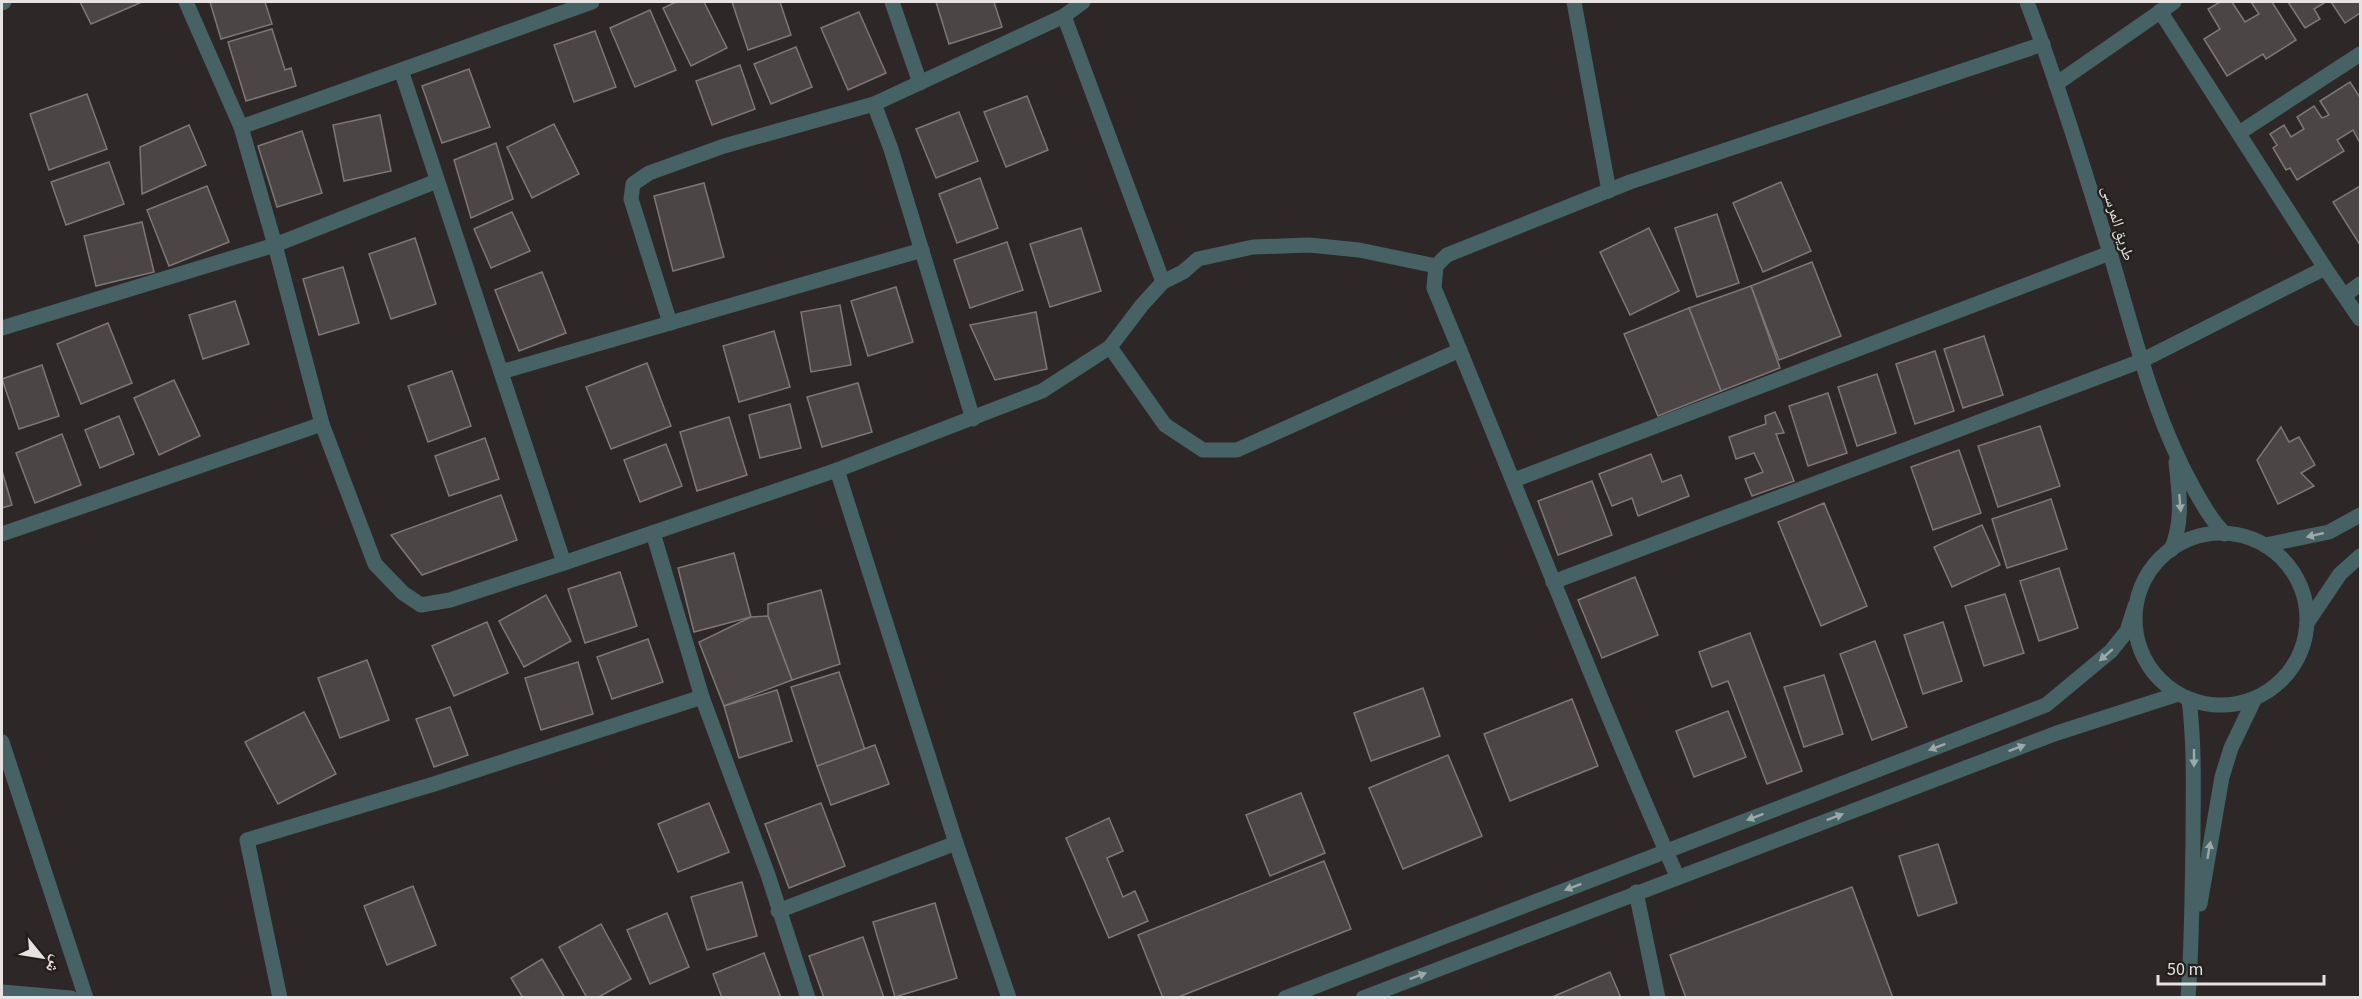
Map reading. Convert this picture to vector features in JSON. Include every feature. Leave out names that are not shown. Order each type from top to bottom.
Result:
[{"type":"street","points":[[186,2],[241,127],[322,424],[375,564],[403,593],[421,604],[450,600],[653,533],[837,470],[1042,392],[1110,347],[1142,304],[1163,282],[1183,272],[1198,259],[1253,247],[1309,245],[1359,250],[1436,266]]},
{"type":"street","points":[[241,127],[592,2]]},
{"type":"street","points":[[892,2],[920,83]]},
{"type":"street","points":[[670,323],[631,199],[633,184],[649,173],[724,146],[874,104],[1064,16],[1083,2]]},
{"type":"street","points":[[1574,2],[1609,191]]},
{"type":"street","name":"طريق المرسى","points":[[2027,2],[2043,44],[2110,253],[2141,361],[2175,456],[2204,508],[2225,534]]},
{"type":"street","points":[[2056,84],[2174,2]]},
{"type":"street","points":[[2160,11],[2325,268],[2361,319]]},
{"type":"street","points":[[1064,16],[1163,282]]},
{"type":"street","points":[[1677,876],[1553,582],[1514,480],[1434,288],[1436,266],[1447,255],[1609,191],[2043,44]]},
{"type":"street","points":[[2239,133],[2361,54]]},
{"type":"street","points":[[400,70],[564,563]]},
{"type":"street","points":[[874,104],[891,149],[973,419]]},
{"type":"street","points":[[2,328],[275,245],[437,181]]},
{"type":"street","points":[[501,372],[922,250]]},
{"type":"street","points":[[1514,480],[2110,253]]},
{"type":"street","points":[[1553,582],[2141,361],[2325,268]]},
{"type":"street","points":[[2345,295],[2361,284]]},
{"type":"street","points":[[1110,347],[1165,425],[1203,450],[1237,450],[1460,350]]},
{"type":"street","points":[[2,534],[322,424]]},
{"type":"street","name":"طريق المرسى","points":[[2171,550],[2181,514],[2175,456]]},
{"type":"street","points":[[837,470],[956,843],[1009,998]]},
{"type":"street","points":[[2265,544],[2329,532],[2361,515]]},
{"type":"street","points":[[1285,998],[2046,705],[2111,651],[2127,632],[2135,606],[2145,578],[2163,555],[2187,539],[2213,532],[2240,534],[2265,544],[2289,565],[2303,592],[2307,623],[2302,647],[2291,668],[2275,686],[2255,698],[2233,705],[2211,705],[2184,697],[2152,672],[2137,641],[2135,606]]},
{"type":"street","points":[[653,533],[702,698],[768,875],[808,998]]},
{"type":"street","points":[[2307,623],[2340,574],[2361,556]]},
{"type":"street","points":[[1363,998],[1397,991],[1636,892],[2057,733],[2184,697]]},
{"type":"street","points":[[2184,697],[2194,746],[2192,948],[2188,998]]},
{"type":"street","points":[[280,998],[247,840],[434,784],[702,698]]},
{"type":"street","points":[[2192,948],[2222,777],[2231,748],[2255,698]]},
{"type":"street","points":[[2,742],[86,998]]},
{"type":"street","points":[[778,911],[956,843]]},
{"type":"street","points":[[1636,892],[1658,998]]},
{"type":"street","points":[[2,993],[71,998]]},
{"type":"building","points":[[80,2],[142,2],[91,24]]},
{"type":"building","points":[[210,2],[265,2],[272,24],[221,39]]},
{"type":"building","points":[[676,2],[704,2],[727,48],[691,66],[663,8]]},
{"type":"building","points":[[732,2],[780,2],[791,35],[748,50]]},
{"type":"building","points":[[936,2],[994,2],[1002,27],[949,44]]},
{"type":"building","points":[[2220,2],[2232,2],[2245,22],[2259,14],[2251,2],[2272,2],[2296,40],[2266,59],[2263,54],[2227,76],[2204,39],[2220,29],[2208,9]]},
{"type":"building","points":[[2288,2],[2323,2],[2314,9],[2320,19],[2305,28]]},
{"type":"building","points":[[2331,2],[2360,2],[2360,13],[2345,23]]},
{"type":"building","points":[[650,10],[676,70],[635,87],[610,28]]},
{"type":"building","points":[[859,12],[886,73],[848,90],[821,28]]},
{"type":"building","points":[[272,29],[285,70],[291,68],[296,86],[246,101],[228,42]]},
{"type":"building","points":[[595,31],[616,87],[574,102],[554,45]]},
{"type":"building","points":[[796,47],[812,87],[771,104],[754,64]]},
{"type":"building","points":[[740,65],[755,109],[712,125],[696,81]]},
{"type":"building","points":[[469,69],[490,127],[442,143],[422,86]]},
{"type":"building","points":[[2350,82],[2360,95],[2360,143],[2353,130],[2337,140],[2344,151],[2297,180],[2290,168],[2286,170],[2273,148],[2277,145],[2270,134],[2284,125],[2291,137],[2304,129],[2297,117],[2314,106],[2322,118],[2329,115],[2320,101]]},
{"type":"building","points":[[87,94],[107,149],[49,170],[30,114]]},
{"type":"building","points":[[1027,96],[1048,150],[1006,167],[984,112]]},
{"type":"building","points":[[959,112],[978,161],[936,178],[916,129]]},
{"type":"building","points":[[380,115],[391,171],[344,181],[333,125]]},
{"type":"building","points":[[554,124],[579,174],[532,198],[507,147]]},
{"type":"building","points":[[189,125],[206,165],[142,194],[140,147]]},
{"type":"building","points":[[302,131],[322,193],[277,207],[258,146]]},
{"type":"building","points":[[496,143],[513,199],[471,218],[454,160]]},
{"type":"building","points":[[109,162],[124,204],[66,225],[51,182]]},
{"type":"building","points":[[980,178],[998,228],[957,243],[939,194]]},
{"type":"building","points":[[1781,182],[1811,251],[1763,272],[1733,203]]},
{"type":"building","points":[[704,183],[724,257],[673,271],[654,196]]},
{"type":"building","points":[[207,186],[229,242],[169,266],[147,210]]},
{"type":"building","points":[[2360,186],[2360,245],[2333,202]]},
{"type":"building","points":[[512,212],[530,251],[491,268],[474,229]]},
{"type":"building","points":[[1717,214],[1739,283],[1697,297],[1675,228]]},
{"type":"building","points":[[142,222],[154,272],[96,286],[84,236]]},
{"type":"building","points":[[1081,228],[1101,291],[1050,307],[1030,244]]},
{"type":"building","points":[[1649,228],[1679,291],[1630,315],[1600,252]]},
{"type":"building","points":[[415,238],[436,304],[391,319],[369,254]]},
{"type":"building","points":[[1007,242],[1023,290],[970,308],[954,260]]},
{"type":"building","points":[[1812,262],[1841,336],[1779,360],[1751,286]]},
{"type":"building","points":[[343,267],[359,323],[319,335],[303,279]]},
{"type":"building","points":[[542,272],[566,333],[519,351],[495,290]]},
{"type":"building","points":[[1751,286],[1780,368],[1721,391],[1689,308]]},
{"type":"building","points":[[896,287],[913,342],[868,356],[851,301]]},
{"type":"building","points":[[235,301],[249,344],[203,359],[189,315]]},
{"type":"building","points":[[840,305],[851,365],[811,372],[801,312]]},
{"type":"building","points":[[1689,308],[1721,391],[1658,416],[1624,334]]},
{"type":"building","points":[[1036,312],[1047,369],[995,380],[970,325]]},
{"type":"building","points":[[108,323],[132,383],[81,404],[57,344]]},
{"type":"building","points":[[774,331],[790,387],[739,402],[723,346]]},
{"type":"building","points":[[1984,336],[2003,395],[1963,408],[1944,349]]},
{"type":"building","points":[[1935,351],[1954,411],[1915,424],[1896,364]]},
{"type":"building","points":[[647,363],[671,426],[611,449],[586,387]]},
{"type":"building","points":[[42,365],[59,416],[19,429],[2,379]]},
{"type":"building","points":[[452,371],[471,426],[428,442],[408,386]]},
{"type":"building","points":[[1877,374],[1896,433],[1857,446],[1838,387]]},
{"type":"building","points":[[174,380],[200,436],[159,455],[134,398]]},
{"type":"building","points":[[858,383],[872,432],[822,447],[807,397]]},
{"type":"building","points":[[1828,393],[1847,453],[1808,466],[1789,406]]},
{"type":"building","points":[[790,404],[801,448],[760,458],[749,415]]},
{"type":"building","points":[[1775,412],[1784,433],[1776,434],[1794,481],[1752,496],[1745,479],[1763,472],[1754,453],[1736,459],[1729,437],[1766,424],[1765,416]]},
{"type":"building","points":[[119,416],[134,454],[100,468],[85,430]]},
{"type":"building","points":[[729,417],[747,475],[697,491],[680,432]]},
{"type":"building","points":[[2040,426],[2060,486],[1998,507],[1978,446]]},
{"type":"building","points":[[2281,427],[2289,442],[2299,437],[2315,465],[2301,473],[2314,486],[2278,504],[2257,460]]},
{"type":"building","points":[[62,434],[81,485],[35,503],[16,453]]},
{"type":"building","points":[[485,438],[499,479],[449,496],[435,456]]},
{"type":"building","points":[[666,444],[682,486],[640,502],[624,460]]},
{"type":"building","points":[[1959,450],[1981,513],[1933,530],[1911,467]]},
{"type":"building","points":[[1651,454],[1662,482],[1681,475],[1689,496],[1638,516],[1632,498],[1612,506],[1599,474]]},
{"type":"building","points":[[2,471],[12,505],[2,508]]},
{"type":"building","points":[[1592,481],[1612,535],[1558,555],[1538,501]]},
{"type":"building","points":[[501,495],[517,540],[422,575],[391,535]]},
{"type":"building","points":[[2051,499],[2067,549],[2007,568],[1992,519]]},
{"type":"building","points":[[1824,503],[1867,606],[1821,626],[1778,522]]},
{"type":"building","points":[[1982,525],[2000,565],[1952,587],[1934,547]]},
{"type":"building","points":[[734,553],[751,617],[694,632],[678,568]]},
{"type":"building","points":[[2059,568],[2078,628],[2039,641],[2020,581]]},
{"type":"building","points":[[620,572],[637,626],[585,643],[568,589]]},
{"type":"building","points":[[1635,577],[1658,635],[1602,658],[1578,600]]},
{"type":"building","points":[[821,590],[840,664],[792,680],[768,616],[768,604]]},
{"type":"building","points":[[2005,594],[2024,653],[1984,666],[1965,606]]},
{"type":"building","points":[[546,595],[571,641],[524,667],[499,621]]},
{"type":"building","points":[[768,616],[792,680],[724,706],[699,642],[751,617]]},
{"type":"building","points":[[487,622],[508,673],[454,696],[432,646]]},
{"type":"building","points":[[1943,622],[1962,681],[1923,694],[1904,635]]},
{"type":"building","points":[[1750,633],[1802,771],[1767,784],[1728,681],[1712,687],[1699,652]]},
{"type":"building","points":[[648,639],[663,682],[612,699],[597,657]]},
{"type":"building","points":[[1875,641],[1907,727],[1872,740],[1840,654]]},
{"type":"building","points":[[367,660],[389,720],[340,738],[318,678]]},
{"type":"building","points":[[578,662],[593,714],[541,730],[525,678]]},
{"type":"building","points":[[839,672],[865,750],[817,766],[791,687]]},
{"type":"building","points":[[1824,675],[1843,734],[1804,747],[1784,687]]},
{"type":"building","points":[[1423,688],[1440,736],[1371,761],[1354,713]]},
{"type":"building","points":[[777,690],[792,741],[739,758],[724,706]]},
{"type":"building","points":[[1572,699],[1598,766],[1510,801],[1484,734]]},
{"type":"building","points":[[450,707],[468,755],[434,767],[416,719]]},
{"type":"building","points":[[1728,711],[1746,757],[1694,777],[1676,731]]},
{"type":"building","points":[[304,712],[336,774],[278,804],[245,742]]},
{"type":"building","points":[[875,745],[889,784],[831,805],[817,766]]},
{"type":"building","points":[[1448,755],[1482,836],[1403,869],[1369,788]]},
{"type":"building","points":[[1301,793],[1325,853],[1270,876],[1246,815]]},
{"type":"building","points":[[709,803],[729,852],[678,872],[658,824]]},
{"type":"building","points":[[821,803],[845,866],[789,888],[765,824]]},
{"type":"building","points":[[1109,818],[1123,851],[1107,858],[1123,897],[1135,891],[1148,921],[1109,938],[1066,838]]},
{"type":"building","points":[[1938,844],[1957,903],[1918,916],[1899,856]]},
{"type":"building","points":[[1324,861],[1351,929],[1176,998],[1163,998],[1138,935]]},
{"type":"building","points":[[742,882],[757,936],[707,950],[691,897]]},
{"type":"building","points":[[413,886],[436,945],[387,965],[364,906]]},
{"type":"building","points":[[1852,887],[1893,998],[1686,998],[1670,955]]},
{"type":"building","points":[[935,903],[957,978],[895,997],[873,922]]},
{"type":"building","points":[[667,913],[689,967],[650,984],[627,930]]},
{"type":"building","points":[[601,924],[631,979],[597,998],[587,998],[559,947]]},
{"type":"building","points":[[863,937],[884,998],[824,998],[809,956]]},
{"type":"building","points":[[764,953],[781,998],[722,998],[713,974]]},
{"type":"building","points":[[542,959],[565,998],[523,998],[511,978]]},
{"type":"building","points":[[1610,972],[1621,998],[1550,998]]}]
